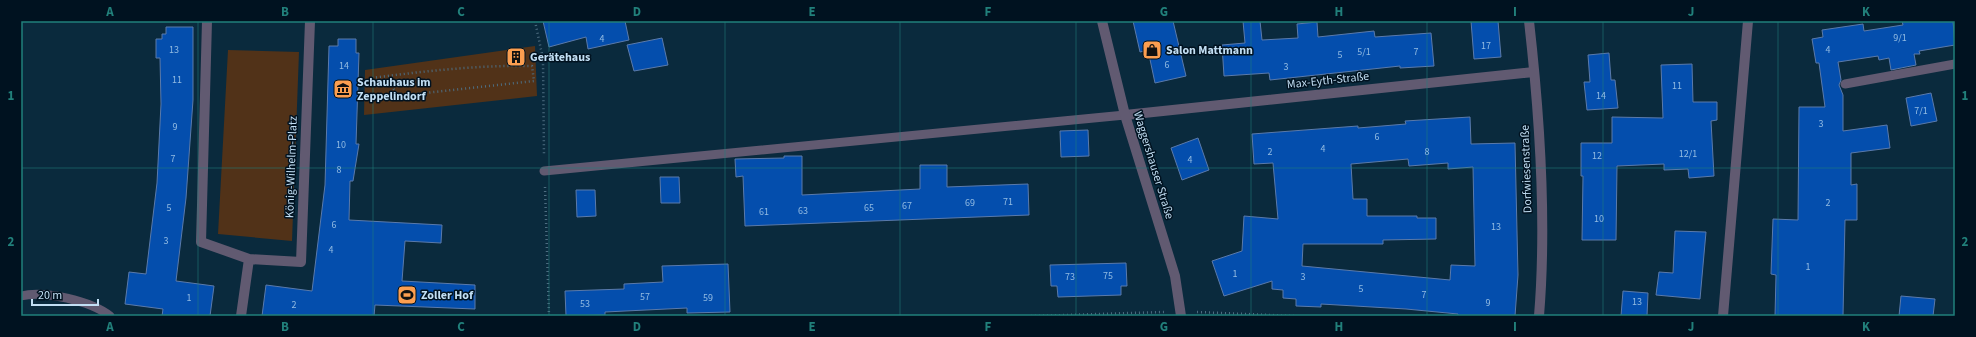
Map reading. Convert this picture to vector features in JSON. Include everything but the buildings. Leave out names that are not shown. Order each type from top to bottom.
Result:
[{"type":"street","name":"König-Wilhelm-Platz","points":[[208,21],[201,242],[249,259],[301,262],[310,21]]},
{"type":"street","name":"Waggershauser Straße","points":[[1102,21],[1125,115],[1175,276],[1181,316]]},
{"type":"street","name":"Dorfwiesenstraße","points":[[1528,21],[1534,72],[1541,192],[1542,242],[1539,316]]},
{"type":"street","points":[[1723,316],[1748,21]]},
{"type":"street","name":"Max-Eyth-Straße","points":[[1125,115],[1534,72]]},
{"type":"street","points":[[242,316],[249,259]]},
{"type":"lane","points":[[1845,84],[1955,64]]},
{"type":"lane","points":[[544,171],[1125,115]]},
{"type":"lane","points":[[21,296],[63,296],[103,311],[110,316]]},
{"type":"path","points":[[372,78],[391,76],[497,66],[532,66],[534,81],[398,96],[393,88],[391,76]]},
{"type":"shaded area","points":[[535,46],[537,96],[364,115],[365,70]]},
{"type":"shaded area","points":[[228,50],[299,52],[292,241],[218,234]]},
{"type":"place","name":"Salon Mattmann","points":[[1152,50]]},
{"type":"place","name":"Gerätehaus","points":[[516,57]]},
{"type":"place","name":"Schauhaus im Zeppelindorf","points":[[343,89]]},
{"type":"place","name":"Zoller Hof","points":[[407,295]]}]
